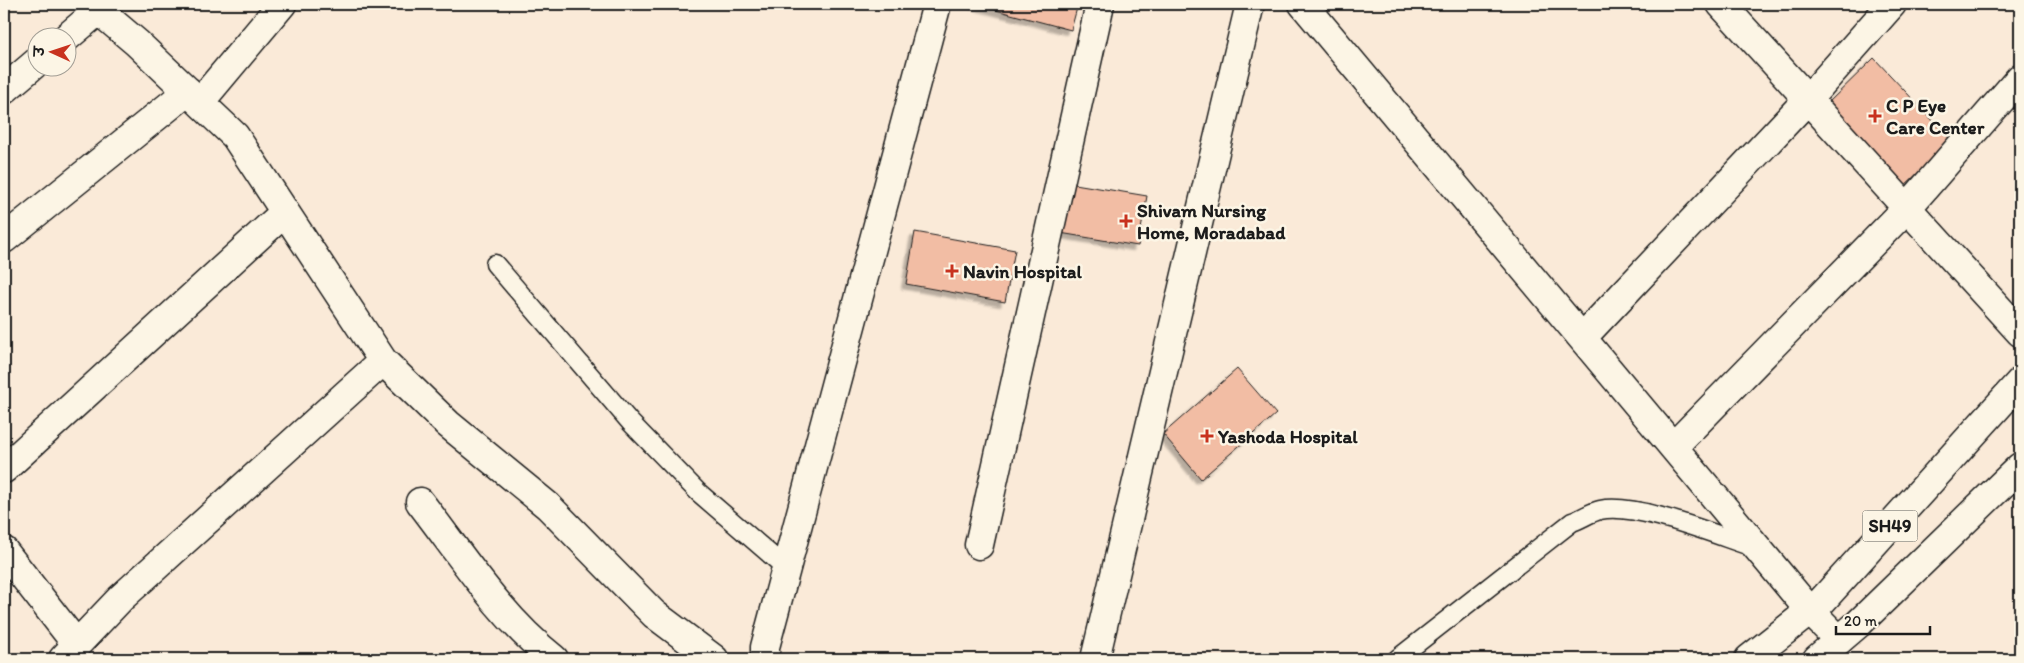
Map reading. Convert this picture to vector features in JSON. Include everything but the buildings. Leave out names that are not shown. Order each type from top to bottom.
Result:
[{"type":"street","points":[[4,238],[194,96],[282,4]]},
{"type":"street","points":[[765,659],[765,647],[937,4]]},
{"type":"street","points":[[979,545],[1100,4]]},
{"type":"street","points":[[1096,659],[1250,4]]},
{"type":"street","points":[[1303,4],[1810,611],[1839,640]]},
{"type":"street","points":[[1721,4],[2020,332]]},
{"type":"street","points":[[1582,338],[1808,99],[1892,4]]},
{"type":"street","points":[[75,28],[95,7],[137,42],[235,136],[383,361],[448,424],[548,506],[654,614],[714,659]]},
{"type":"street","points":[[4,90],[28,70]]},
{"type":"street","points":[[1673,447],[1907,208],[2020,78]]},
{"type":"street","points":[[4,469],[285,212]]},
{"type":"street","points":[[4,551],[70,652],[128,592],[383,361]]},
{"type":"street","name":"SH49","points":[[1749,659],[1820,604],[2020,382]]},
{"type":"street","name":"SH49","points":[[1817,659],[2020,467]]},
{"type":"street","points":[[420,502],[497,602],[541,649],[554,659]]},
{"type":"lane","points":[[495,264],[630,422],[698,492],[786,568]]},
{"type":"lane","points":[[1397,659],[1572,522],[1600,510],[1627,509],[1656,515],[1758,549]]},
{"type":"place","name":"C P Eye Care Center","points":[[1875,116]]},
{"type":"place","name":"Shivam Nursing Home, Moradabad","points":[[1126,221]]},
{"type":"place","name":"Navin Hospital","points":[[952,271]]},
{"type":"place","name":"Yashoda Hospital","points":[[1207,436]]}]
